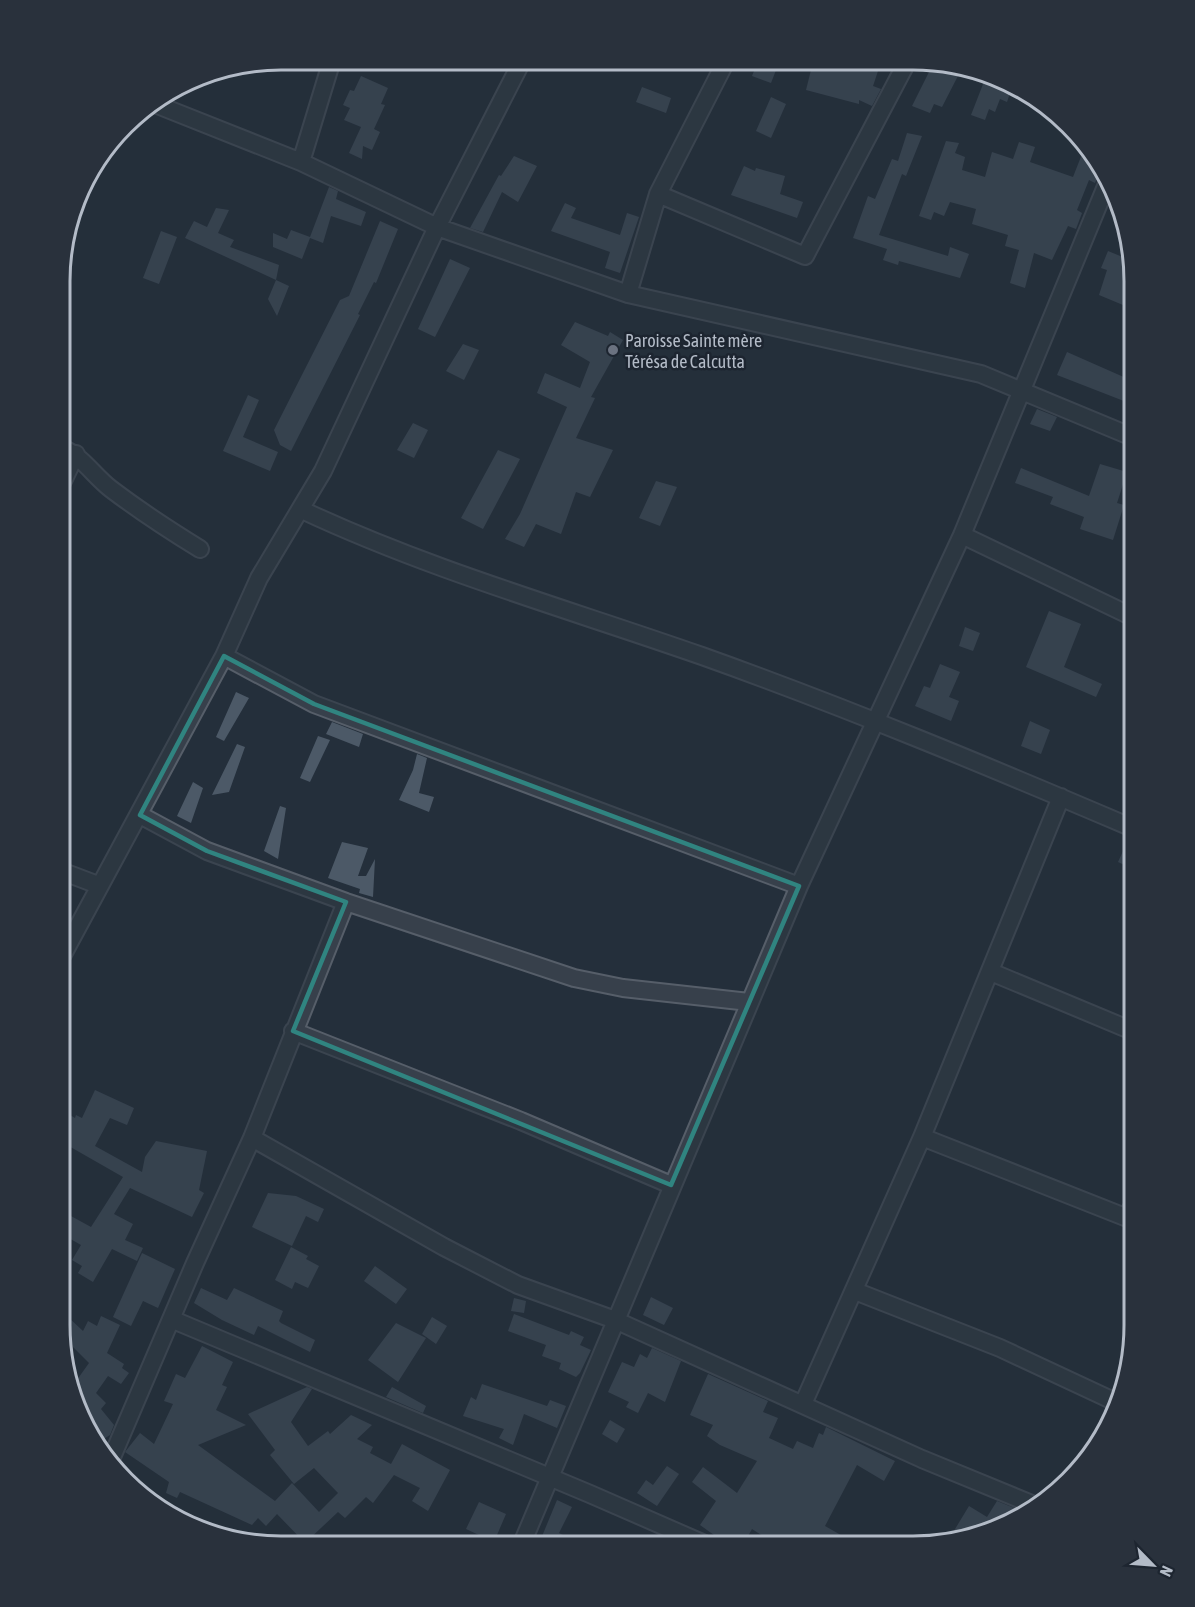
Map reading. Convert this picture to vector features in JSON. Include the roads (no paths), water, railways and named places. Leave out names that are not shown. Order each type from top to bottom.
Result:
[{"type":"street","points":[[628,294],[658,194],[721,70]]},
{"type":"street","points":[[658,194],[805,256],[903,70]]},
{"type":"street","points":[[302,162],[330,71]]},
{"type":"street","points":[[70,940],[98,885],[140,815],[224,656],[259,578],[302,510],[323,471],[437,226],[517,71]]},
{"type":"street","points":[[163,107],[302,162],[437,226],[628,294],[981,374],[1124,433]]},
{"type":"street","points":[[525,1536],[547,1478],[799,886],[962,535],[1104,191]]},
{"type":"street","points":[[70,452],[108,487],[200,549]]},
{"type":"street","points":[[302,510],[379,543],[704,657],[875,722],[1124,824]]},
{"type":"street","points":[[962,535],[1124,613]]},
{"type":"street","points":[[224,656],[314,704],[799,886]]},
{"type":"street","points":[[803,1404],[855,1292],[922,1137],[1061,797]]},
{"type":"street","points":[[140,815],[207,851],[346,902],[603,985],[749,1002]]},
{"type":"street","points":[[70,874],[98,885]]},
{"type":"street","points":[[114,1453],[252,1138],[346,902]]},
{"type":"street","points":[[991,972],[1124,1027]]},
{"type":"street","points":[[293,1031],[522,1120],[671,1185]]},
{"type":"street","points":[[922,1137],[1124,1216]]},
{"type":"street","points":[[252,1138],[444,1247],[518,1285],[615,1320],[922,1459],[1028,1503]]},
{"type":"street","points":[[855,1292],[1000,1348],[1110,1400]]},
{"type":"street","points":[[171,1319],[686,1536]]},
{"type":"place","name":"Paroisse Sainte mère Térésa de Calcutta","points":[[613,350]]}]
